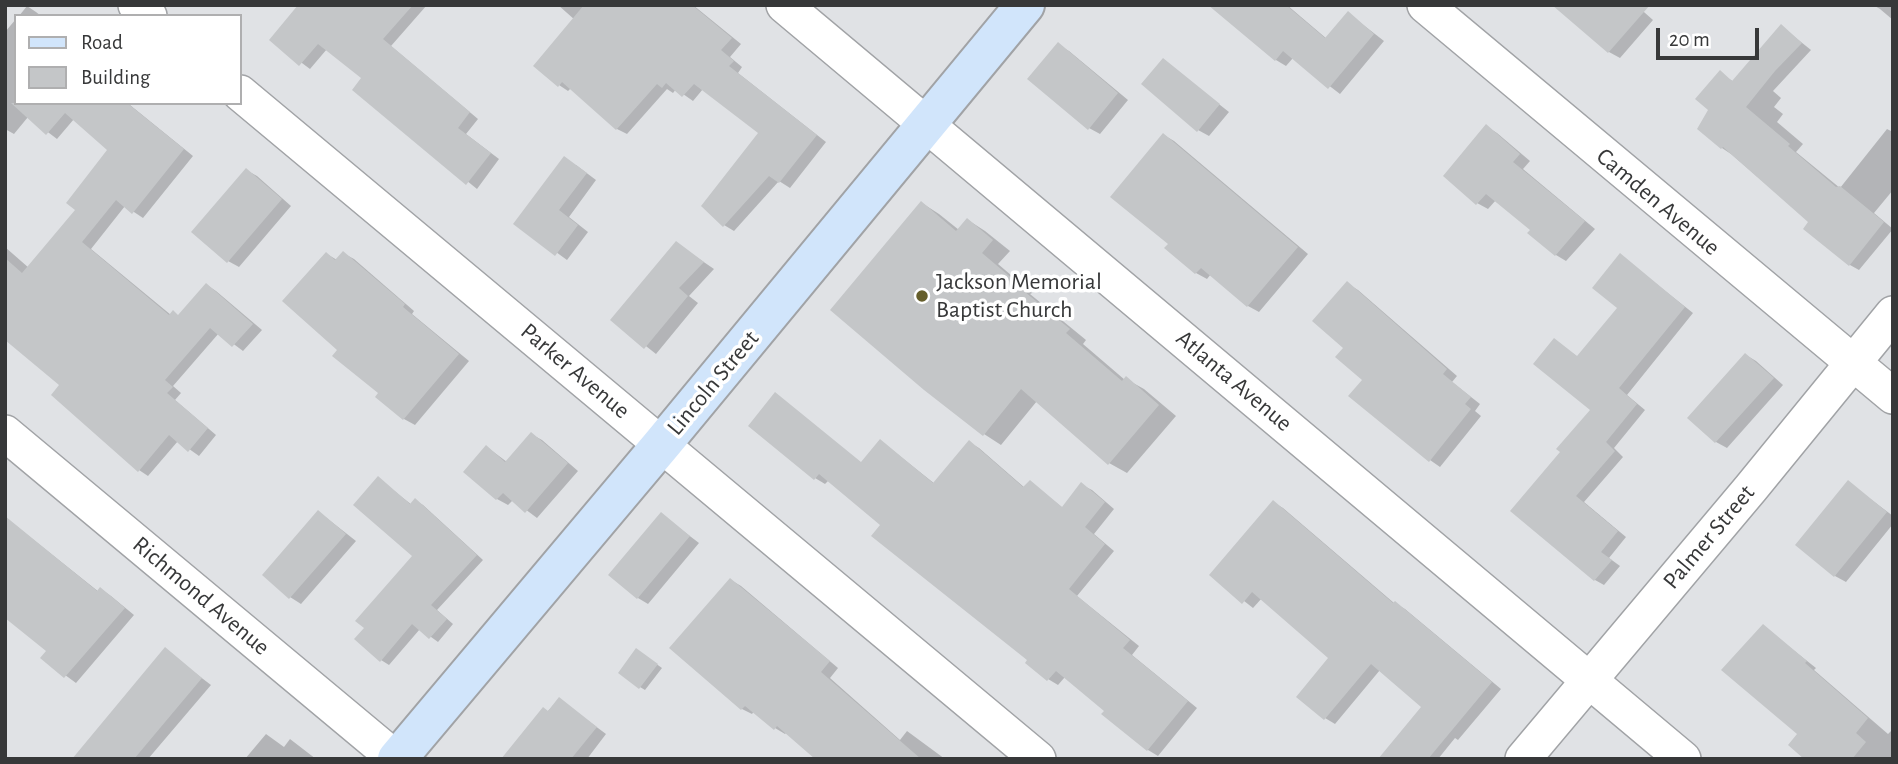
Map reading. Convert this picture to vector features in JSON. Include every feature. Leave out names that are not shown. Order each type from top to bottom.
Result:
[{"type":"street","name":"Atlanta Avenue","points":[[784,5],[1683,759]]},
{"type":"street","name":"Lincoln Street","points":[[397,759],[1026,5]]},
{"type":"street","name":"Camden Avenue","points":[[1425,5],[1893,397]]},
{"type":"street","name":"Parker Avenue","points":[[242,95],[1038,759]]},
{"type":"street","name":"Palmer Street","points":[[1523,759],[1893,314]]},
{"type":"street","name":"Richmond Avenue","points":[[5,433],[397,759]]},
{"type":"building","points":[[298,5],[413,5],[383,39],[470,112],[458,128],[491,153],[466,185],[352,90],[361,78],[318,44],[299,66],[269,40]]},
{"type":"building","points":[[584,5],[692,5],[732,38],[721,50],[734,61],[729,66],[817,135],[779,183],[769,176],[723,227],[701,206],[758,133],[694,84],[682,97],[666,83],[662,88],[657,84],[616,130],[562,82],[558,87],[533,66]]},
{"type":"building","points":[[1208,5],[1286,5],[1325,38],[1348,11],[1374,34],[1328,89],[1283,51],[1275,61]]},
{"type":"building","points":[[1552,5],[1650,5],[1608,53]]},
{"type":"building","points":[[1781,24],[1802,43],[1746,107],[1836,187],[1840,186],[1884,222],[1849,266],[1803,229],[1808,222],[1723,147],[1721,149],[1697,129],[1708,110],[1695,99],[1720,70],[1732,81]]},
{"type":"building","points":[[1058,42],[1118,93],[1088,130],[1027,79]]},
{"type":"building","points":[[1163,58],[1220,104],[1197,132],[1141,84]]},
{"type":"building","points":[[11,103],[129,105],[184,149],[132,214],[116,200],[82,242],[169,315],[173,310],[178,315],[206,283],[253,324],[232,347],[210,328],[165,380],[173,387],[167,393],[208,428],[188,452],[169,435],[138,472],[51,395],[59,385],[5,340],[5,258],[22,273],[75,210],[66,203],[107,150],[65,113],[46,135]]},
{"type":"building","points":[[1486,124],[1520,154],[1513,162],[1585,221],[1555,256],[1527,233],[1530,230],[1486,194],[1476,205],[1443,176]]},
{"type":"building","points":[[1163,133],[1298,247],[1247,307],[1201,268],[1195,274],[1164,248],[1168,244],[1110,197]]},
{"type":"building","points":[[564,156],[587,173],[559,210],[578,225],[555,256],[513,224]]},
{"type":"building","points":[[246,168],[282,199],[227,263],[191,232]]},
{"type":"building","points":[[921,201],[956,231],[967,218],[993,240],[982,253],[1070,329],[1066,333],[1122,381],[1126,376],[1159,405],[1108,465],[1021,389],[983,436],[830,310]]},
{"type":"building","points":[[676,241],[704,262],[679,288],[688,296],[644,349],[610,320]]},
{"type":"building","points":[[343,251],[459,354],[403,420],[375,397],[378,393],[332,356],[337,350],[282,301],[326,252],[335,260]]},
{"type":"building","points":[[1620,253],[1685,307],[1619,388],[1637,404],[1606,442],[1615,451],[1576,496],[1618,531],[1601,552],[1612,560],[1594,581],[1510,511],[1560,452],[1556,449],[1590,410],[1533,364],[1554,338],[1577,356],[1617,308],[1592,288]]},
{"type":"building","points":[[1347,281],[1447,369],[1443,374],[1471,397],[1465,404],[1471,409],[1429,462],[1348,396],[1362,380],[1335,357],[1343,348],[1312,321]]},
{"type":"building","points":[[1745,353],[1774,378],[1715,443],[1687,418]]},
{"type":"building","points":[[775,392],[861,462],[880,439],[933,483],[969,440],[1023,487],[1030,480],[1062,507],[1081,482],[1105,502],[1085,527],[1105,544],[1069,589],[1130,640],[1123,648],[1188,701],[1147,751],[1101,714],[1104,711],[1056,671],[1047,681],[1025,663],[1027,660],[871,536],[880,525],[819,474],[814,480],[748,426]]},
{"type":"building","points":[[531,432],[568,463],[525,513],[503,493],[496,500],[463,472],[486,445],[505,462]]},
{"type":"building","points":[[378,476],[410,504],[415,498],[477,555],[431,605],[447,619],[429,639],[412,624],[380,662],[354,639],[364,628],[355,621],[412,556],[353,505]]},
{"type":"building","points":[[1848,480],[1887,512],[1834,577],[1795,545]]},
{"type":"building","points":[[1273,500],[1393,603],[1395,601],[1492,682],[1428,759],[1378,759],[1421,707],[1371,664],[1324,720],[1296,697],[1328,658],[1252,592],[1242,604],[1209,575]]},
{"type":"building","points":[[318,510],[346,534],[289,599],[262,575]]},
{"type":"building","points":[[661,512],[690,536],[637,599],[608,575]]},
{"type":"building","points":[[5,516],[97,591],[100,587],[125,608],[64,678],[40,658],[46,651],[5,618]]},
{"type":"building","points":[[730,578],[830,661],[821,672],[921,759],[815,759],[777,726],[774,730],[745,706],[741,710],[669,648]]},
{"type":"building","points":[[1763,624],[1868,718],[1856,733],[1866,742],[1852,759],[1804,759],[1788,745],[1797,734],[1721,670]]},
{"type":"building","points":[[165,647],[202,678],[134,759],[72,759]]},
{"type":"building","points":[[636,648],[658,664],[639,689],[618,673]]},
{"type":"building","points":[[559,697],[597,727],[571,759],[501,759],[543,707],[548,711]]},
{"type":"place","name":"Jackson Memorial Baptist Church","points":[[922,296]]}]
